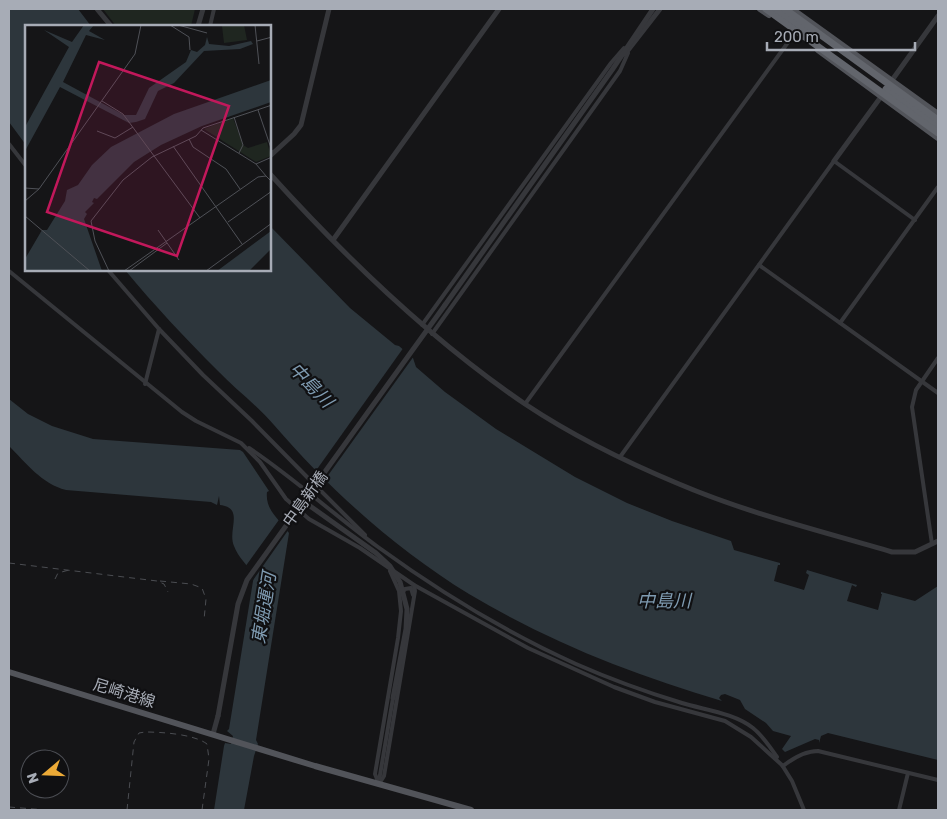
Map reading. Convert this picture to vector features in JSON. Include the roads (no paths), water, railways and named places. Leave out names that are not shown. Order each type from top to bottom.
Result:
[{"type":"highway","points":[[766,9],[938,133]]},
{"type":"highway","points":[[776,9],[923,112]]},
{"type":"highway","points":[[785,9],[923,112],[938,127]]},
{"type":"highway","points":[[886,89],[938,120]]},
{"type":"main road","points":[[760,9],[938,138]]},
{"type":"main road","points":[[792,9],[938,114]]},
{"type":"main road","name":"尼崎港線","points":[[9,672],[379,784]]},
{"type":"main road","points":[[379,784],[471,810]]},
{"type":"street","points":[[97,9],[109,25]]},
{"type":"street","points":[[198,25],[203,9]]},
{"type":"street","points":[[210,25],[214,9]]},
{"type":"street","points":[[271,155],[301,125],[329,9]]},
{"type":"street","points":[[333,240],[499,9]]},
{"type":"street","points":[[432,334],[620,71],[628,47],[653,9]]},
{"type":"street","points":[[422,325],[611,63],[628,47],[660,9]]},
{"type":"street","points":[[620,457],[938,16]]},
{"type":"street","points":[[525,404],[805,18]]},
{"type":"street","name":"中島新橋","points":[[213,734],[218,716],[234,622],[238,604],[247,580],[628,47]]},
{"type":"street","points":[[9,144],[25,165]]},
{"type":"street","points":[[834,161],[915,220]]},
{"type":"street","points":[[271,175],[333,240],[432,334],[525,404],[578,435],[680,485],[746,509],[892,552],[915,552],[938,541]]},
{"type":"street","points":[[840,324],[938,187]]},
{"type":"street","points":[[760,265],[938,393]]},
{"type":"street","points":[[9,270],[145,384],[189,417],[241,443],[262,457],[378,546],[470,610],[577,664],[631,686],[739,719],[753,728],[766,741],[783,766],[792,781],[804,810]]},
{"type":"street","points":[[109,271],[159,329],[203,375],[378,546]]},
{"type":"street","points":[[145,384],[159,329]]},
{"type":"street","points":[[932,544],[912,408],[916,390],[938,358]]},
{"type":"street","points":[[241,443],[260,462],[286,499],[299,511],[309,519],[360,548],[414,585],[528,648],[614,687],[655,702],[725,722],[751,736],[783,766]]},
{"type":"street","points":[[303,502],[390,566],[400,582],[404,595],[406,629],[379,784]]},
{"type":"street","points":[[386,566],[394,577],[400,600]]},
{"type":"street","points":[[379,784],[384,776],[413,605],[414,585]]},
{"type":"street","points":[[379,784],[375,774],[398,638],[400,600],[403,591],[411,588],[413,605]]},
{"type":"street","points":[[783,766],[792,759],[814,750],[938,780]]},
{"type":"street","points":[[899,810],[908,773]]},
{"type":"water","points":[[9,9],[78,9],[90,25],[25,25],[25,144],[9,122]]},
{"type":"water","name":"中島川","points":[[271,227],[350,308],[413,358],[416,367],[445,392],[496,429],[575,477],[627,503],[731,541],[734,550],[780,563],[774,581],[804,590],[809,575],[806,573],[807,570],[857,585],[856,587],[852,585],[847,601],[878,610],[881,592],[915,601],[938,586],[938,760],[828,733],[821,736],[819,743],[819,740],[815,739],[785,752],[782,749],[791,736],[773,731],[766,723],[745,709],[740,700],[725,694],[719,698],[722,701],[592,656],[530,627],[469,594],[442,577],[390,538],[341,495],[267,418],[181,334],[126,271],[271,271]]},
{"type":"water","name":"東堀運河","points":[[9,399],[28,414],[52,426],[93,439],[240,450],[269,491],[267,492],[267,498],[270,509],[289,533],[256,740],[258,744],[244,810],[214,810],[224,746],[225,743],[231,744],[233,736],[227,731],[229,729],[254,575],[234,546],[232,533],[234,515],[232,510],[220,505],[219,496],[217,505],[211,502],[66,490],[57,487],[42,478],[9,446]]},
{"type":"railway","points":[[9,563],[157,581],[164,584],[168,592]]},
{"type":"railway","points":[[55,579],[58,573],[69,570]]},
{"type":"railway","points":[[160,581],[191,584],[202,588],[206,599],[204,620]]},
{"type":"railway","points":[[127,810],[134,742],[139,733],[145,732],[186,736],[207,744],[209,759],[202,810]]},
{"type":"railway","points":[[9,807],[46,810]]}]
